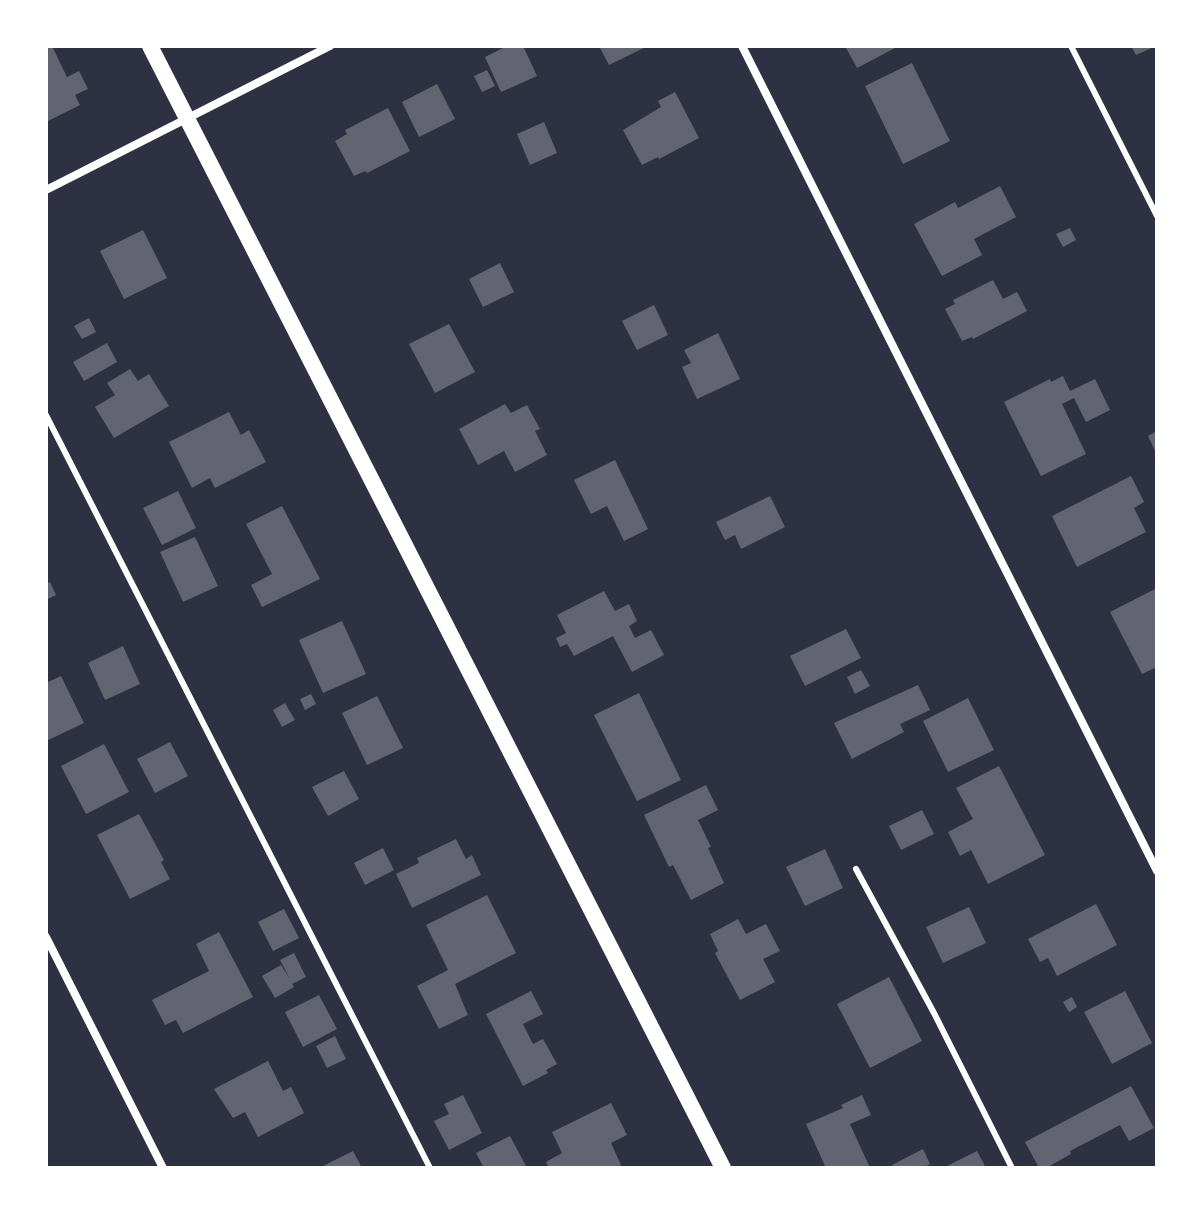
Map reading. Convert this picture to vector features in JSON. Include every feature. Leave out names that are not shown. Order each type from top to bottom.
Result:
[{"type":"main road","points":[[150,46],[723,1168]]},
{"type":"street","points":[[46,190],[330,46]]},
{"type":"street","points":[[742,46],[1157,871]]},
{"type":"street","points":[[46,937],[163,1168]]},
{"type":"lane","points":[[1071,46],[1157,216]]},
{"type":"lane","points":[[46,415],[430,1168]]},
{"type":"lane","points":[[856,869],[934,1013],[1012,1168]]},
{"type":"building","points":[[46,46],[52,46],[67,77],[79,71],[88,89],[75,95],[80,105],[46,122]]},
{"type":"building","points":[[507,46],[523,46],[537,76],[501,92],[485,57]]},
{"type":"building","points":[[599,46],[648,46],[609,65]]},
{"type":"building","points":[[845,46],[899,46],[857,68]]},
{"type":"building","points":[[1131,46],[1156,46],[1136,55]]},
{"type":"building","points":[[912,63],[950,141],[903,164],[865,86]]},
{"type":"building","points":[[487,70],[495,86],[482,92],[474,76]]},
{"type":"building","points":[[437,84],[455,119],[419,137],[402,102]]},
{"type":"building","points":[[675,92],[699,138],[642,165],[623,130],[661,107],[658,101]]},
{"type":"building","points":[[388,108],[410,151],[367,173],[354,176],[335,141],[347,134],[345,130]]},
{"type":"building","points":[[544,122],[557,153],[530,165],[517,134]]},
{"type":"building","points":[[1000,186],[1016,217],[974,239],[982,255],[942,276],[914,224],[955,202],[958,208]]},
{"type":"building","points":[[1070,228],[1076,240],[1063,247],[1056,234]]},
{"type":"building","points":[[143,230],[167,278],[124,299],[100,251]]},
{"type":"building","points":[[500,263],[514,292],[483,307],[469,279]]},
{"type":"building","points":[[993,280],[1003,299],[1017,292],[1027,311],[973,339],[962,341],[945,309],[955,304],[953,300]]},
{"type":"building","points":[[654,305],[668,335],[637,350],[622,321]]},
{"type":"building","points":[[89,318],[96,332],[82,339],[74,326]]},
{"type":"building","points":[[449,324],[475,372],[435,393],[409,344]]},
{"type":"building","points":[[718,333],[740,379],[697,399],[682,367],[691,363],[684,350]]},
{"type":"building","points":[[107,343],[117,362],[84,381],[73,362]]},
{"type":"building","points":[[130,369],[138,381],[149,374],[169,406],[114,438],[95,407],[115,395],[107,383]]},
{"type":"building","points":[[1063,376],[1070,391],[1095,379],[1110,410],[1086,422],[1074,398],[1062,404],[1086,454],[1041,476],[1004,402],[1050,379],[1051,382]]},
{"type":"building","points":[[505,404],[511,413],[527,405],[540,429],[535,431],[547,455],[515,472],[504,451],[478,465],[459,429]]},
{"type":"building","points":[[229,412],[241,435],[249,430],[266,462],[215,488],[210,478],[192,488],[169,442]]},
{"type":"building","points":[[1157,431],[1157,455],[1148,436]]},
{"type":"building","points":[[615,460],[648,529],[624,541],[607,506],[591,514],[574,480]]},
{"type":"building","points":[[1131,476],[1144,502],[1134,508],[1146,532],[1077,567],[1052,516]]},
{"type":"building","points":[[178,491],[196,528],[162,545],[143,508]]},
{"type":"building","points":[[770,496],[785,527],[741,549],[735,535],[725,540],[716,522]]},
{"type":"building","points":[[282,506],[320,579],[262,607],[251,585],[272,574],[246,524]]},
{"type":"building","points":[[195,537],[218,586],[183,602],[160,552]]},
{"type":"building","points":[[50,582],[56,595],[46,600],[46,584]]},
{"type":"building","points":[[1157,588],[1157,667],[1142,674],[1110,612]]},
{"type":"building","points":[[604,591],[615,611],[629,604],[637,621],[629,626],[635,638],[651,630],[664,655],[632,672],[613,636],[574,656],[567,644],[560,647],[556,638],[566,633],[557,615]]},
{"type":"building","points":[[342,621],[366,674],[323,693],[299,640]]},
{"type":"building","points":[[846,629],[861,658],[805,686],[790,656]]},
{"type":"building","points":[[123,646],[140,684],[105,700],[88,663]]},
{"type":"building","points":[[861,670],[870,686],[855,694],[847,677]]},
{"type":"building","points":[[61,676],[84,723],[46,741],[46,683]]},
{"type":"building","points":[[918,685],[930,710],[900,724],[904,732],[852,759],[834,723]]},
{"type":"building","points":[[639,693],[681,780],[637,801],[594,715]]},
{"type":"building","points":[[311,694],[316,704],[305,710],[300,699]]},
{"type":"building","points":[[377,696],[403,748],[367,765],[342,713]]},
{"type":"building","points":[[968,698],[994,750],[948,772],[923,721]]},
{"type":"building","points":[[285,703],[295,720],[282,727],[273,710]]},
{"type":"building","points":[[170,742],[188,776],[155,793],[137,759]]},
{"type":"building","points":[[104,744],[129,792],[86,814],[61,766]]},
{"type":"building","points":[[999,766],[1045,855],[988,884],[971,850],[960,856],[948,832],[973,819],[956,788]]},
{"type":"building","points":[[344,771],[359,799],[328,816],[312,787]]},
{"type":"building","points":[[706,785],[718,810],[698,820],[724,883],[691,900],[673,865],[669,867],[644,815]]},
{"type":"building","points":[[922,810],[934,834],[901,850],[889,826]]},
{"type":"building","points":[[139,814],[164,860],[161,862],[170,879],[130,899],[97,835]]},
{"type":"building","points":[[456,839],[466,859],[472,855],[481,875],[412,908],[396,874],[419,863],[417,858]]},
{"type":"building","points":[[383,848],[394,870],[365,885],[354,863]]},
{"type":"building","points":[[825,849],[843,888],[805,906],[786,867]]},
{"type":"building","points":[[487,895],[516,953],[455,984],[468,1015],[439,1029],[417,986],[448,970],[426,925]]},
{"type":"building","points":[[1096,904],[1117,945],[1057,976],[1048,958],[1040,962],[1028,939]]},
{"type":"building","points":[[969,907],[986,943],[943,963],[926,927]]},
{"type":"building","points":[[284,909],[299,938],[273,951],[258,922]]},
{"type":"building","points":[[738,919],[746,934],[766,924],[780,951],[763,959],[775,982],[740,1000],[715,953],[718,951],[710,934]]},
{"type":"building","points":[[219,932],[253,997],[183,1033],[176,1020],[165,1025],[152,1000],[209,971],[196,944]]},
{"type":"building","points":[[294,953],[306,977],[275,998],[262,976],[281,965],[290,979],[280,960]]},
{"type":"building","points":[[889,977],[922,1041],[870,1068],[837,1004]]},
{"type":"building","points":[[531,991],[543,1014],[523,1024],[533,1044],[543,1039],[557,1064],[546,1070],[548,1073],[523,1086],[486,1014]]},
{"type":"building","points":[[1125,991],[1152,1043],[1112,1064],[1084,1012]]},
{"type":"building","points":[[319,995],[337,1029],[303,1047],[285,1012]]},
{"type":"building","points":[[1072,997],[1077,1007],[1069,1012],[1063,1002]]},
{"type":"building","points":[[335,1036],[346,1059],[327,1068],[316,1046]]},
{"type":"building","points":[[268,1061],[283,1091],[291,1087],[304,1113],[258,1137],[245,1112],[233,1118],[214,1089]]},
{"type":"building","points":[[1131,1086],[1154,1128],[1129,1141],[1120,1125],[1070,1151],[1071,1154],[1046,1168],[1039,1168],[1025,1142]]},
{"type":"building","points":[[463,1095],[482,1133],[449,1150],[434,1121],[449,1114],[444,1104]]},
{"type":"building","points":[[862,1095],[871,1115],[850,1124],[870,1168],[826,1168],[806,1124],[843,1108],[841,1105]]},
{"type":"building","points":[[611,1103],[627,1135],[611,1143],[621,1165],[615,1168],[549,1168],[546,1162],[562,1153],[552,1132]]},
{"type":"building","points":[[510,1136],[526,1166],[484,1168],[476,1153]]},
{"type":"building","points":[[923,1149],[930,1164],[923,1168],[894,1168],[892,1165]]},
{"type":"building","points":[[353,1151],[362,1168],[319,1168]]},
{"type":"building","points":[[977,1151],[986,1168],[943,1168]]}]
